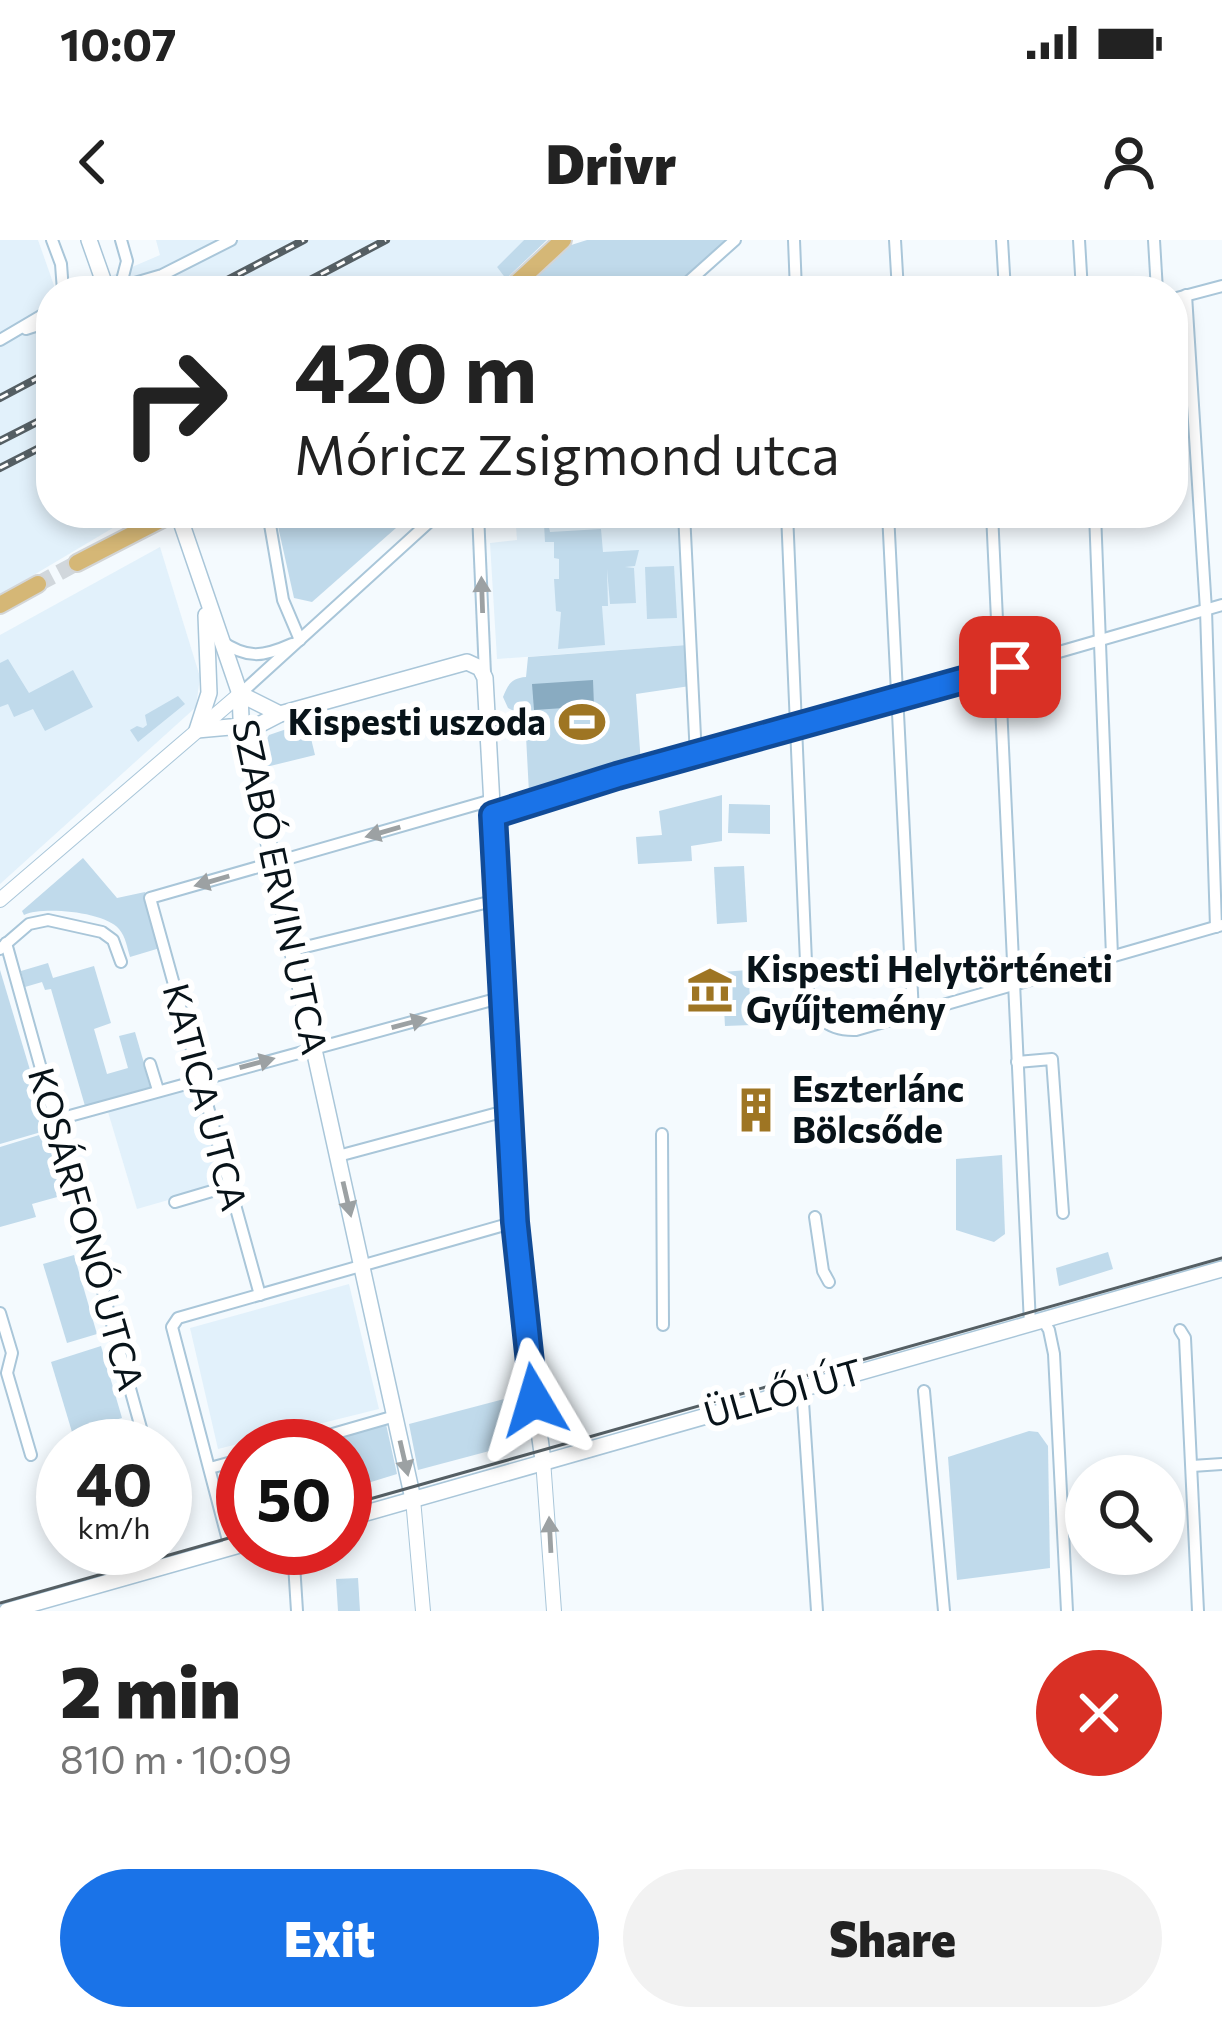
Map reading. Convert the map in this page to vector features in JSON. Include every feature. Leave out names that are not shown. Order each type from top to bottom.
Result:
[{"type":"main road","points":[[89,240],[108,276]]},
{"type":"main road","points":[[524,276],[563,240]]},
{"type":"main road","points":[[76,563],[146,528]]},
{"type":"main road","name":"SZABÓ ERVIN UTCA","points":[[181,528],[241,694],[245,736],[413,1499]]},
{"type":"main road","points":[[0,605],[38,584]]},
{"type":"main road","points":[[206,601],[209,693],[197,730],[230,728],[245,736],[280,714],[467,662],[485,678],[515,1222],[543,1460]]},
{"type":"main road","points":[[241,694],[280,714]]},
{"type":"main road","name":"ÜLLŐI ÚT","points":[[372,1511],[1222,1268]]},
{"type":"main road","points":[[7,1611],[216,1552]]},
{"type":"street","points":[[52,240],[62,276]]},
{"type":"street","points":[[121,240],[127,261],[143,276]]},
{"type":"street","points":[[158,276],[231,240]]},
{"type":"street","points":[[695,276],[736,240]]},
{"type":"street","points":[[794,240],[795,276]]},
{"type":"street","points":[[895,240],[897,276]]},
{"type":"street","points":[[1002,240],[1004,276]]},
{"type":"street","points":[[1079,240],[1081,276]]},
{"type":"street","points":[[1154,240],[1156,276]]},
{"type":"street","points":[[121,276],[127,261]]},
{"type":"street","points":[[1188,295],[1222,286]]},
{"type":"street","points":[[0,340],[36,319]]},
{"type":"street","points":[[17,331],[36,325]]},
{"type":"street","points":[[789,528],[807,986],[823,1023],[856,1030],[1219,926],[1206,610],[1188,401]]},
{"type":"street","points":[[271,528],[283,600],[300,640]]},
{"type":"street","points":[[0,900],[241,694],[423,528]]},
{"type":"street","points":[[479,528],[485,678]]},
{"type":"street","points":[[684,528],[696,757]]},
{"type":"street","points":[[889,528],[913,1013]]},
{"type":"street","points":[[993,528],[1017,1062],[1036,1322],[1049,1330],[1054,1354],[1066,1611]]},
{"type":"street","points":[[1096,528],[1112,956]]},
{"type":"street","points":[[273,863],[696,757],[1222,605]]},
{"type":"street","points":[[219,640],[253,657],[300,640]]},
{"type":"street","points":[[773,736],[787,743],[796,757]]},
{"type":"street","name":"KATICA UTCA","points":[[260,1295],[150,898],[273,863]]},
{"type":"street","points":[[293,950],[497,900]]},
{"type":"street","points":[[3,946],[29,923],[48,920],[102,932],[113,940],[122,962]]},
{"type":"street","name":"KOSÁRFONÓ UTCA","points":[[3,946],[138,1419]]},
{"type":"street","points":[[55,1120],[503,997]]},
{"type":"street","points":[[1017,1062],[1052,1059],[1063,1213]]},
{"type":"street","name":"KATICA UTCA","points":[[151,1064],[158,1090]]},
{"type":"street","points":[[338,1156],[509,1110]]},
{"type":"street","points":[[662,1134],[663,1325]]},
{"type":"street","points":[[175,1202],[229,1186]]},
{"type":"street","points":[[815,1217],[829,1282]]},
{"type":"street","points":[[216,1494],[172,1327],[178,1318],[515,1222]]},
{"type":"street","points":[[0,1313],[11,1353],[8,1373],[31,1455]]},
{"type":"street","points":[[1180,1330],[1185,1338],[1198,1611]]},
{"type":"street","points":[[802,1387],[817,1611]]},
{"type":"street","points":[[924,1391],[944,1611]]},
{"type":"street","points":[[372,1423],[395,1416]]},
{"type":"street","points":[[543,1460],[554,1611]]},
{"type":"street","points":[[1192,1466],[1222,1464]]},
{"type":"street","points":[[210,1468],[216,1467]]},
{"type":"street","points":[[413,1499],[423,1611]]},
{"type":"street","points":[[295,1575],[297,1611]]},
{"type":"shaded area","points":[[0,240],[38,240],[51,276],[36,276],[36,528],[113,528],[0,595]]},
{"type":"shaded area","points":[[156,240],[524,240],[497,267],[504,276],[111,276],[160,255]]},
{"type":"shaded area","points":[[524,240],[547,240],[509,276],[497,267]]},
{"type":"shaded area","points":[[587,240],[732,240],[692,276],[536,276],[568,246]]},
{"type":"shaded area","points":[[278,528],[396,528],[312,602],[294,598]]},
{"type":"shaded area","points":[[516,528],[678,528],[687,645],[497,659],[490,543],[517,540]]},
{"type":"shaded area","points":[[544,528],[550,532],[601,529],[603,552],[639,550],[635,566],[625,567],[634,568],[636,603],[610,604],[607,569],[608,606],[602,606],[605,645],[558,649],[561,612],[556,611],[554,579],[559,579],[559,559],[554,558],[554,542],[545,542]]},
{"type":"shaded area","points":[[160,547],[200,677],[196,707],[0,884],[0,635]]},
{"type":"shaded area","points":[[674,566],[677,618],[647,619],[645,567]]},
{"type":"shaded area","name":"Kispesti uszoda","points":[[687,645],[690,686],[636,694],[641,764],[529,793],[525,717],[508,708],[503,697],[511,683],[526,677],[528,657]]},
{"type":"shaded area","points":[[8,659],[29,693],[73,670],[93,707],[45,731],[33,709],[14,717],[8,704],[0,707],[0,663]]},
{"type":"shaded area","points":[[593,680],[594,706],[534,710],[532,684]]},
{"type":"shaded area","points":[[178,696],[185,704],[138,742],[130,730],[143,728],[145,715]]},
{"type":"shaded area","points":[[307,722],[315,755],[266,767],[262,748],[269,735]]},
{"type":"shaded area","points":[[722,795],[722,841],[691,846],[692,861],[638,864],[636,837],[662,835],[659,811]]},
{"type":"shaded area","points":[[729,804],[770,805],[770,834],[728,833]]},
{"type":"shaded area","points":[[83,858],[117,898],[145,892],[160,948],[130,957],[121,932],[101,918],[59,911],[24,915],[22,911]]},
{"type":"shaded area","points":[[744,866],[747,922],[717,924],[714,867]]},
{"type":"shaded area","points":[[48,963],[53,978],[94,966],[111,1023],[94,1029],[107,1074],[128,1068],[119,1036],[135,1032],[151,1087],[85,1106],[51,989],[45,990],[42,982],[25,987],[21,971]]},
{"type":"shaded area","points":[[0,970],[48,1130],[0,1144]]},
{"type":"shaded area","points":[[748,970],[752,1025],[725,1026],[722,972]]},
{"type":"shaded area","points":[[195,1086],[224,1184],[137,1209],[108,1112]]},
{"type":"shaded area","points":[[49,1132],[68,1194],[32,1204],[36,1217],[0,1227],[0,1147]]},
{"type":"shaded area","points":[[1002,1155],[1005,1234],[994,1242],[956,1230],[956,1159]]},
{"type":"shaded area","points":[[1108,1252],[1113,1269],[1059,1286],[1056,1268]]},
{"type":"shaded area","points":[[74,1255],[97,1334],[67,1343],[43,1264]]},
{"type":"shaded area","points":[[349,1284],[379,1409],[339,1419],[216,1419],[216,1440],[190,1328]]},
{"type":"shaded area","points":[[101,1346],[122,1418],[68,1419],[51,1362]]},
{"type":"shaded area","points":[[508,1398],[516,1444],[418,1470],[409,1424]]},
{"type":"shaded area","points":[[386,1424],[397,1474],[372,1482],[372,1428]]},
{"type":"shaded area","points":[[1038,1432],[1048,1446],[1050,1568],[957,1580],[948,1457]]},
{"type":"shaded area","points":[[358,1578],[360,1611],[338,1611],[336,1579]]},
{"type":"tunnel","points":[[38,584],[77,563]]},
{"type":"tram line","points":[[372,1498],[1222,1258]]},
{"type":"tram line","points":[[0,1603],[216,1542]]},
{"type":"railway","points":[[235,276],[304,240]]},
{"type":"railway","points":[[318,276],[386,240]]},
{"type":"railway","points":[[0,398],[36,379]]},
{"type":"railway","points":[[0,441],[36,423]]},
{"type":"railway","points":[[0,468],[36,450]]},
{"type":"place","name":"Kispesti uszoda","points":[[582,722]]},
{"type":"place","name":"Kispesti Helytörténeti Gyűjtemény","points":[[710,990]]},
{"type":"place","name":"Eszterlánc Bölcsőde","points":[[756,1110]]},
{"type":"route","points":[[534,1400],[515,1222],[493,815],[1010,667]]}]
